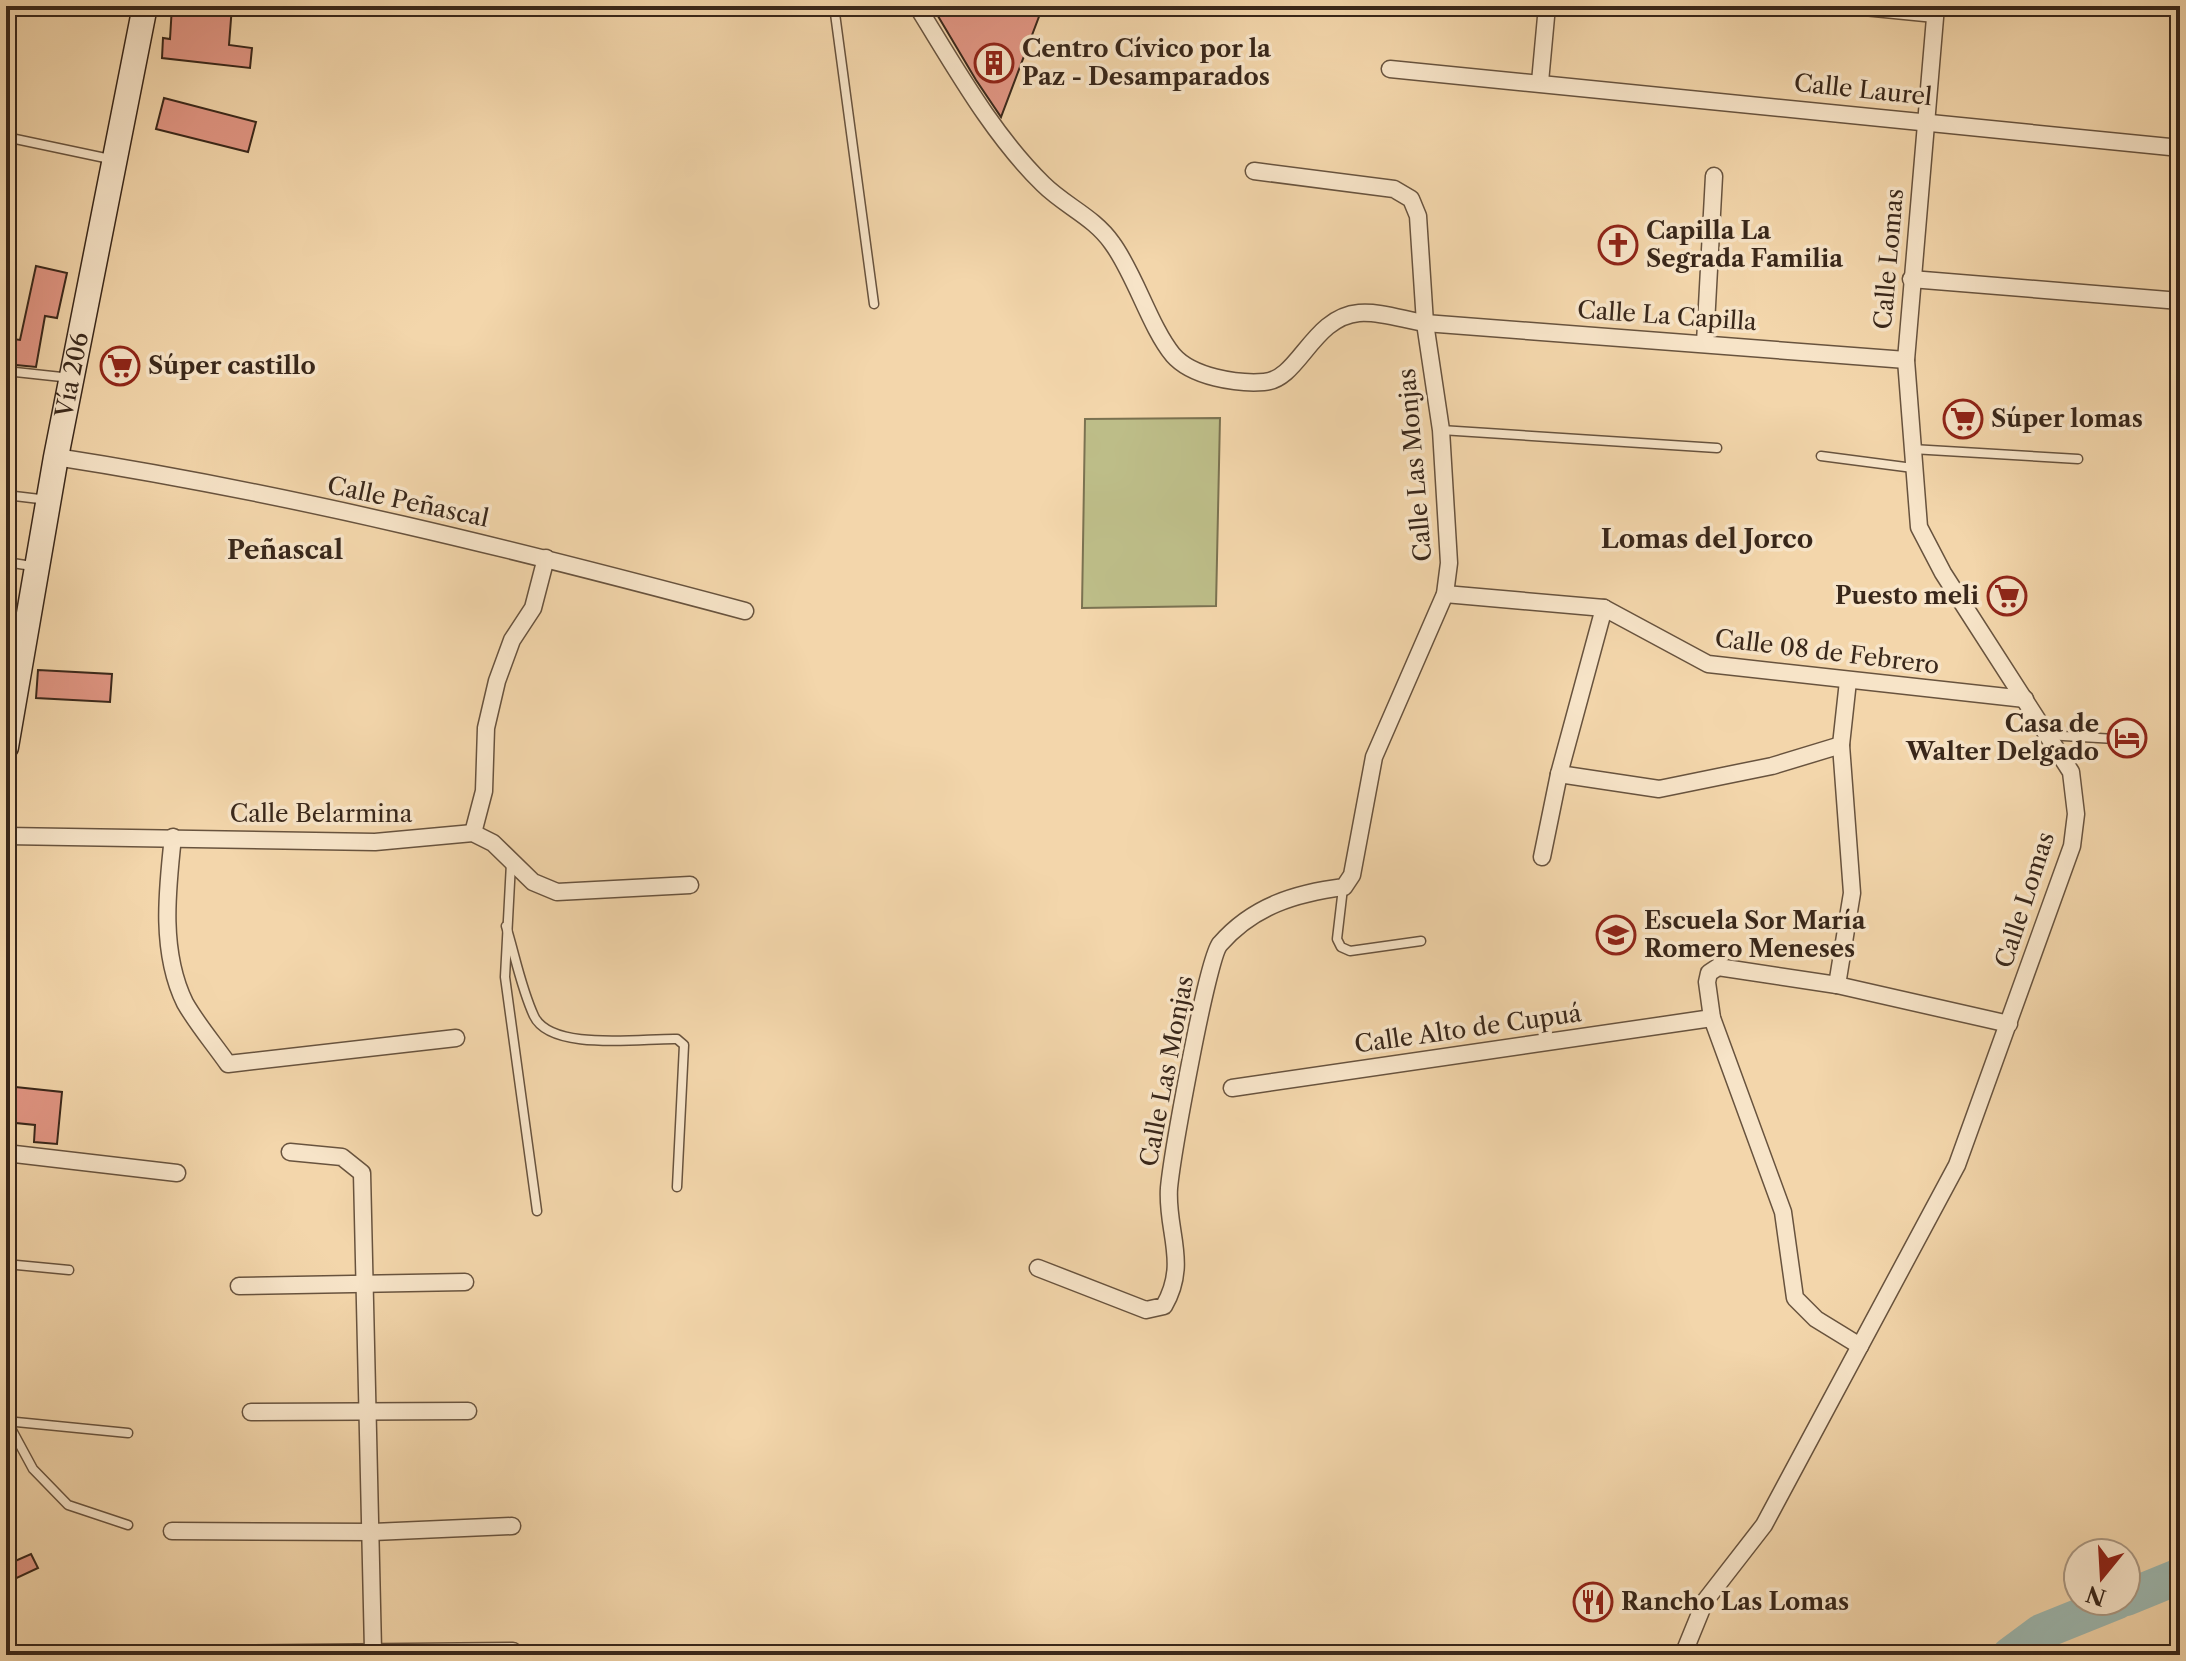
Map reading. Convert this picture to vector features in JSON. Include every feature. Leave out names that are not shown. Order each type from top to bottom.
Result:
[{"type":"main road","name":"Vía 206","points":[[6,747],[56,457],[145,6]]},
{"type":"street","name":"Calle La Capilla","points":[[917,6],[968,88],[1022,161],[1044,186],[1096,224],[1112,242],[1173,355],[1206,374],[1268,382],[1287,370],[1328,323],[1359,313],[1425,323],[1906,360]]},
{"type":"street","points":[[1540,82],[1547,6]]},
{"type":"street","points":[[1854,6],[1936,10]]},
{"type":"street","name":"Calle Lomas","points":[[1683,1655],[1705,1601],[1764,1525],[1957,1165],[2072,846],[2076,814],[2071,772],[1943,573],[1919,527],[1906,360],[1936,10]]},
{"type":"street","name":"Calle Laurel","points":[[1390,69],[2180,148]]},
{"type":"street","name":"Calle Las Monjas","points":[[1038,1268],[1146,1310],[1164,1306],[1172,1292],[1178,1252],[1169,1190],[1193,1050],[1217,946],[1272,902],[1344,887],[1352,875],[1374,757],[1445,594],[1449,563],[1441,430],[1425,323],[1418,216],[1411,199],[1394,189],[1254,171]]},
{"type":"street","points":[[1705,343],[1714,176]]},
{"type":"street","points":[[1911,279],[2180,301]]},
{"type":"street","name":"Calle Peñascal","points":[[56,457],[167,474],[546,558],[745,611]]},
{"type":"street","points":[[546,558],[533,608],[512,640],[497,681],[486,728],[484,791],[473,833],[493,843],[533,882],[557,892],[690,885]]},
{"type":"street","name":"Calle 08 de Febrero","points":[[1445,594],[1604,608],[1708,664],[2025,699]]},
{"type":"street","points":[[1542,857],[1559,774],[1604,608]]},
{"type":"street","points":[[1837,985],[1852,893],[1841,745],[1848,681]]},
{"type":"street","points":[[1559,774],[1659,789],[1772,766],[1841,745]]},
{"type":"street","name":"Calle Belarmina","points":[[6,836],[375,842],[473,833]]},
{"type":"street","points":[[173,837],[166,898],[171,959],[185,1002],[228,1064],[456,1038]]},
{"type":"street","points":[[1860,1346],[1816,1319],[1795,1298],[1783,1212],[1712,1018],[1707,982],[1709,973],[1718,967],[1837,985],[2009,1024]]},
{"type":"street","name":"Calle Alto de Cupuá","points":[[1232,1088],[1712,1018]]},
{"type":"street","points":[[290,1152],[342,1157],[362,1173],[373,1532],[373,1650]]},
{"type":"street","points":[[6,1153],[177,1173]]},
{"type":"street","points":[[239,1286],[465,1282]]},
{"type":"street","points":[[251,1412],[370,1409],[468,1411]]},
{"type":"street","points":[[172,1531],[373,1532],[512,1526]]},
{"type":"street","points":[[87,1654],[513,1651]]},
{"type":"lane","points":[[834,6],[874,304]]},
{"type":"lane","points":[[6,137],[115,160]]},
{"type":"lane","points":[[6,371],[71,379]]},
{"type":"lane","points":[[1441,430],[1717,448]]},
{"type":"lane","points":[[1911,449],[2078,459]]},
{"type":"lane","points":[[1821,456],[1913,468]]},
{"type":"lane","points":[[6,495],[48,500]]},
{"type":"lane","points":[[6,562],[37,566]]},
{"type":"lane","points":[[2046,735],[2133,740]]},
{"type":"lane","points":[[511,862],[505,977],[537,1211]]},
{"type":"lane","points":[[1344,887],[1337,939],[1341,947],[1350,951],[1421,941]]},
{"type":"lane","points":[[506,926],[535,1018],[553,1035],[576,1040],[677,1039],[684,1045],[677,1187]]},
{"type":"lane","points":[[6,1264],[69,1270]]},
{"type":"lane","points":[[6,1421],[128,1433]]},
{"type":"lane","points":[[6,1421],[33,1469],[68,1505],[128,1525]]},
{"type":"green space","points":[[1220,418],[1216,606],[1082,608],[1085,419]]},
{"type":"building","points":[[172,6],[232,6],[229,45],[252,48],[250,68],[162,58],[163,38],[170,39]]},
{"type":"building","name":"Centro Cívico por la Paz - Desamparados","points":[[932,6],[1043,6],[1001,117],[976,80]]},
{"type":"building","points":[[164,98],[256,122],[248,152],[156,129]]},
{"type":"building","points":[[36,266],[67,273],[57,318],[45,316],[36,367],[6,364],[6,338],[20,340]]},
{"type":"building","points":[[38,670],[112,674],[110,702],[36,698]]},
{"type":"building","points":[[6,1086],[62,1092],[57,1144],[34,1142],[35,1125],[6,1122]]},
{"type":"building","points":[[31,1554],[38,1568],[6,1583],[6,1565]]},
{"type":"waterway","points":[[2142,1591],[2180,1576]]},
{"type":"waterway","points":[[2010,1655],[2041,1632],[2078,1617]]},
{"type":"place","name":"Centro Cívico por la Paz - Desamparados","points":[[994,63]]},
{"type":"place","name":"Capilla La Segrada Familia","points":[[1618,245]]},
{"type":"place","name":"Súper castillo","points":[[120,366]]},
{"type":"place","name":"Súper lomas","points":[[1963,419]]},
{"type":"place","name":"Puesto meli","points":[[2007,596]]},
{"type":"place","name":"Casa de Walter Delgado","points":[[2127,738]]},
{"type":"place","name":"Escuela Sor María Romero Meneses","points":[[1616,935]]},
{"type":"place","name":"Rancho Las Lomas","points":[[1593,1602]]},
{"type":"district","name":"Lomas del Jorco","points":[[1707,539]]},
{"type":"district","name":"Peñascal","points":[[285,550]]}]
